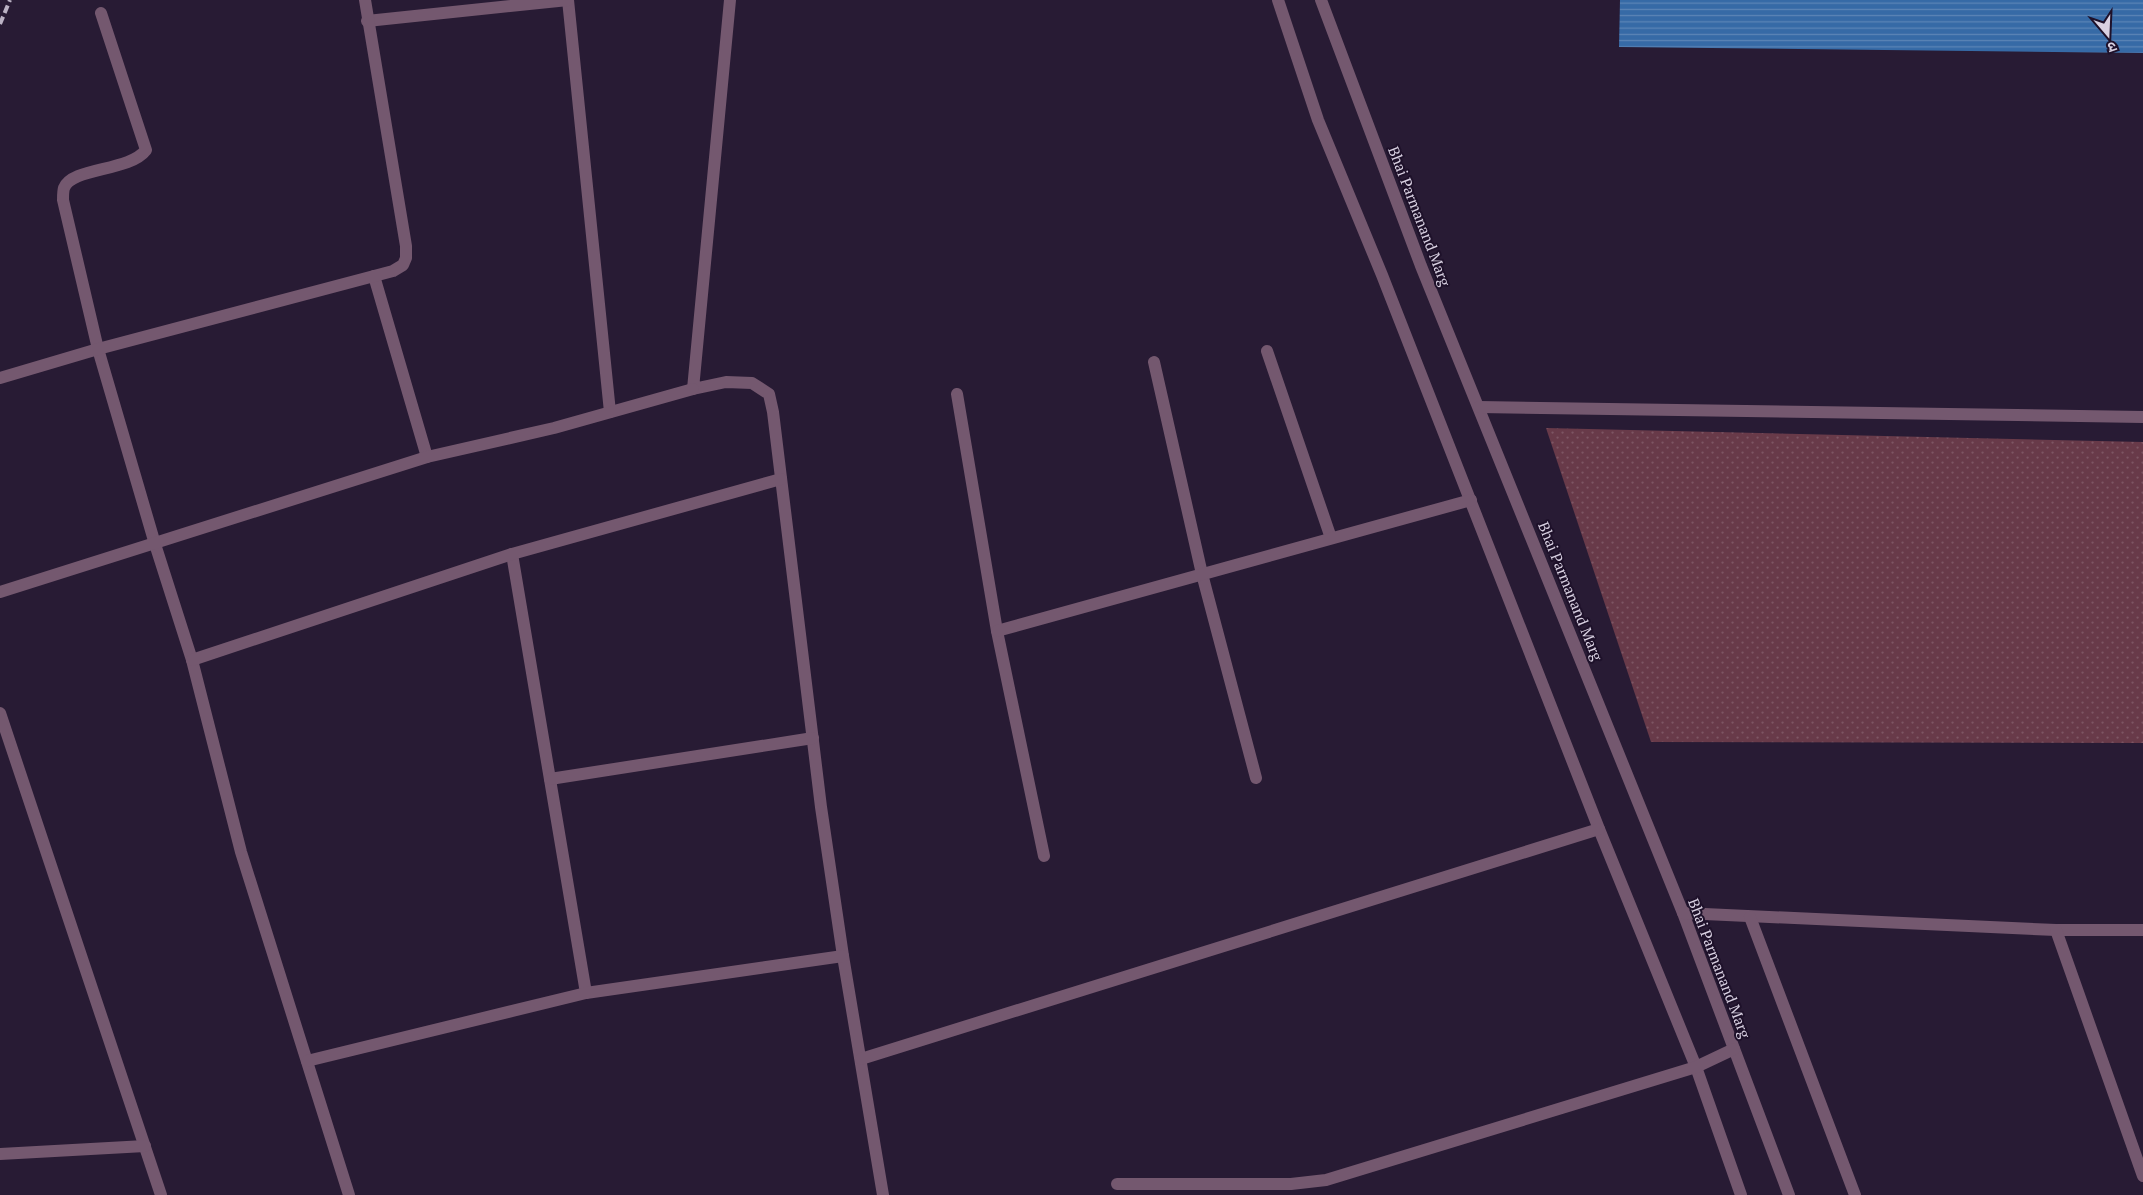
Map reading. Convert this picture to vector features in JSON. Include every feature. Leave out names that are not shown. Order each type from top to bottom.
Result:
[{"type":"street","points":[[0,378],[98,349],[393,271],[404,265],[406,252],[365,0]]},
{"type":"street","points":[[367,21],[568,0],[610,412]]},
{"type":"street","points":[[694,389],[730,0]]},
{"type":"street","points":[[1278,0],[1318,120],[1382,275],[1599,829],[1696,1067],[1741,1195]]},
{"type":"street","name":"Bhai Parmanand Marg","points":[[1321,0],[1421,266],[1683,913],[1789,1195]]},
{"type":"street","points":[[101,13],[146,150],[140,158],[71,179],[64,188],[63,200],[98,349],[155,544],[192,660],[241,852],[349,1195]]},
{"type":"street","points":[[374,276],[427,457]]},
{"type":"street","points":[[1267,351],[1331,538]]},
{"type":"street","points":[[1154,362],[1202,574],[1256,778]]},
{"type":"street","points":[[0,592],[427,457],[554,428],[694,389],[726,382],[752,382],[769,394],[773,412],[813,738],[843,956],[883,1195]]},
{"type":"street","points":[[958,394],[998,631],[1044,856]]},
{"type":"street","points":[[1479,407],[2143,417]]},
{"type":"street","points":[[192,660],[512,554],[782,479]]},
{"type":"street","points":[[998,631],[1471,500]]},
{"type":"street","points":[[512,554],[586,993]]},
{"type":"street","points":[[0,713],[161,1195]]},
{"type":"street","points":[[550,778],[813,738]]},
{"type":"street","points":[[861,1059],[1599,829]]},
{"type":"street","points":[[1683,913],[2056,930],[2143,930]]},
{"type":"street","points":[[1750,917],[1855,1195]]},
{"type":"street","points":[[2056,930],[2143,1176]]},
{"type":"street","points":[[307,1061],[586,993],[843,956]]},
{"type":"street","points":[[1118,1184],[1291,1184],[1326,1180],[1696,1067],[1734,1049]]},
{"type":"street","points":[[0,1154],[145,1146]]},
{"type":"shaded area","points":[[1546,428],[2143,442],[2143,743],[1651,742]]},
{"type":"water","points":[[1620,0],[2143,0],[2143,53],[1619,47]]},
{"type":"railway","points":[[0,24],[10,0]]}]
